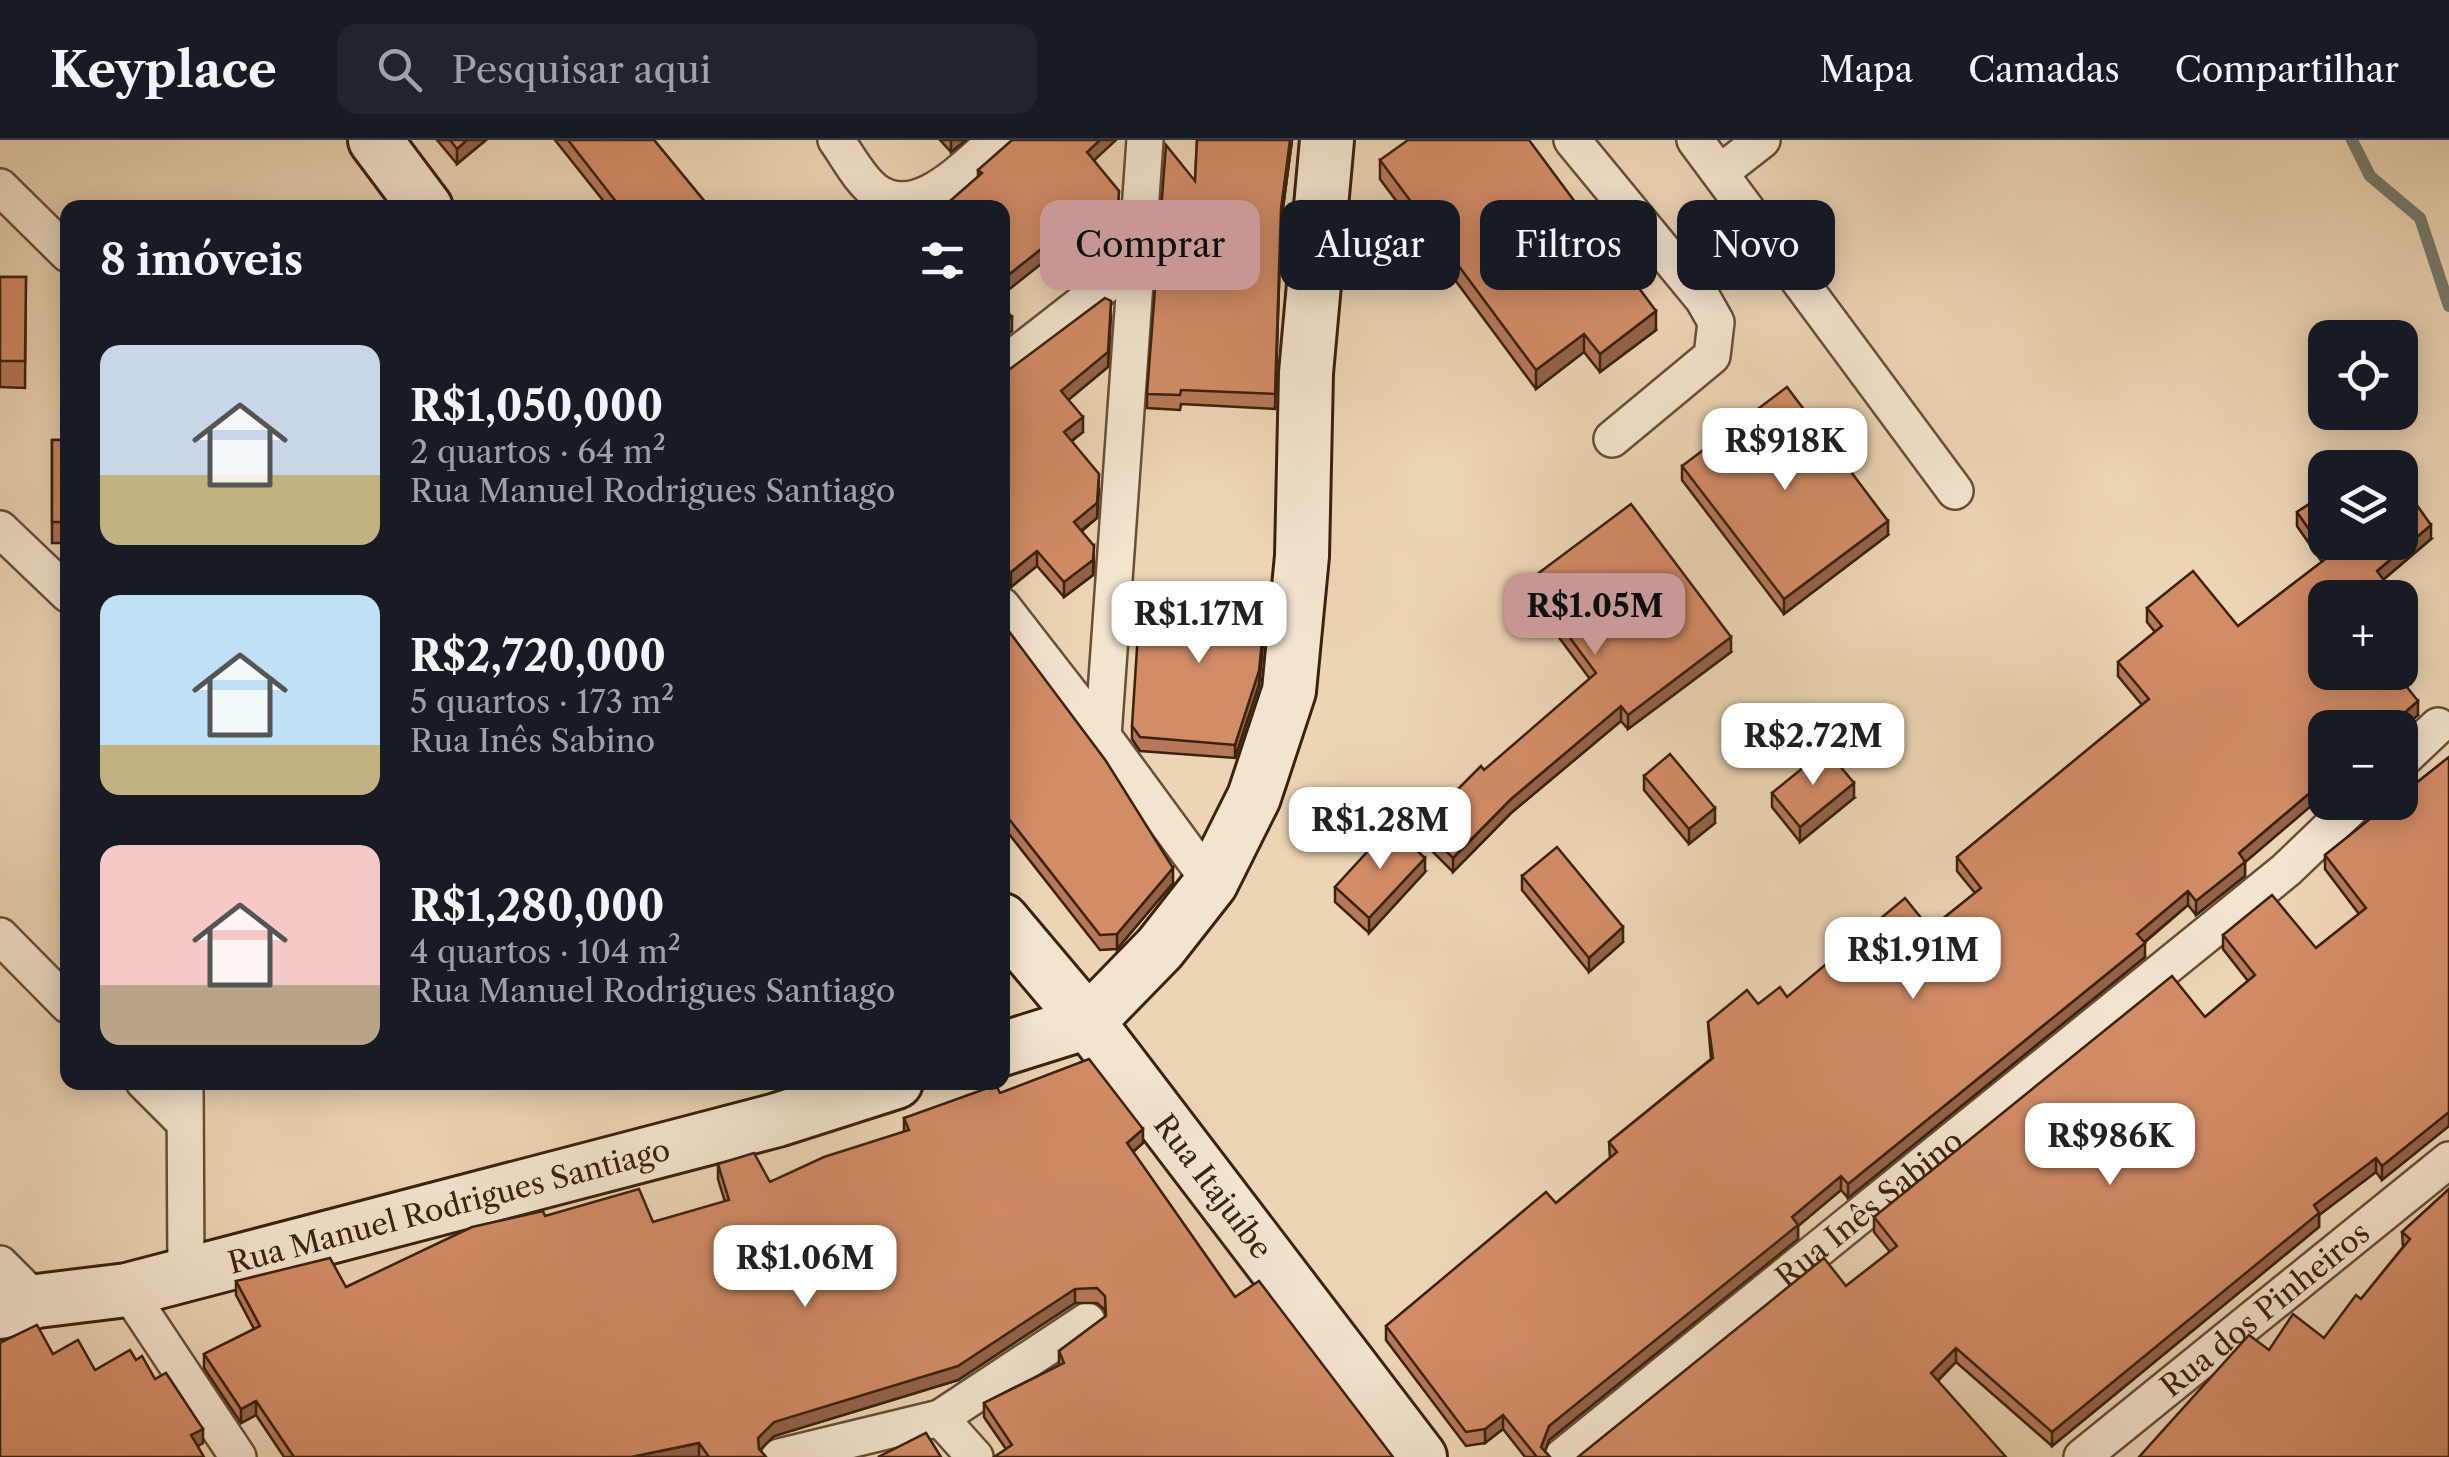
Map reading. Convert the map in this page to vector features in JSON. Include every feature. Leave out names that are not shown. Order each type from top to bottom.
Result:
[{"type":"main road","points":[[375,140],[420,200]]},
{"type":"main road","points":[[1010,1046],[1088,1022],[1160,948],[1211,883],[1254,796],[1288,690],[1302,556],[1306,373],[1327,140]]},
{"type":"main road","name":"Rua Itajuíbe","points":[[1010,929],[1088,1022],[1420,1457]]},
{"type":"main road","name":"Rua Manuel Rodrigues Santiago","points":[[19,1307],[127,1290],[777,1120],[871,1090]]},
{"type":"street","points":[[836,140],[873,190],[893,200],[910,200],[932,193],[997,140]]},
{"type":"street","points":[[1140,200],[1145,140]]},
{"type":"street","points":[[1572,140],[1703,298],[1716,322],[1712,356],[1612,439]]},
{"type":"street","points":[[1695,140],[1955,491]]},
{"type":"street","points":[[1721,172],[1762,140]]},
{"type":"street","points":[[0,188],[60,246]]},
{"type":"street","points":[[1010,360],[1099,290]]},
{"type":"street","points":[[1103,736],[1132,290]]},
{"type":"street","points":[[0,529],[60,586]]},
{"type":"street","points":[[1010,616],[1211,883]]},
{"type":"street","points":[[2418,745],[2438,726]]},
{"type":"street","name":"Rua Inês Sabino","points":[[1562,1457],[2286,870],[2338,820]]},
{"type":"street","points":[[0,936],[60,997]]},
{"type":"street","points":[[152,1090],[185,1124]]},
{"type":"street","points":[[185,1090],[186,1273]]},
{"type":"street","name":"Rua dos Pinheiros","points":[[2082,1457],[2449,1160]]},
{"type":"street","points":[[0,1264],[19,1307]]},
{"type":"street","points":[[127,1290],[238,1457]]},
{"type":"street","points":[[779,1457],[940,1418],[1087,1320]]},
{"type":"street","points":[[940,1418],[974,1457]]},
{"type":"building","points":[[450,140],[467,140],[457,149]]},
{"type":"building","points":[[568,140],[654,140],[703,200],[615,200]]},
{"type":"building","points":[[1012,140],[1100,140],[1087,152],[1119,191],[1118,200],[1040,200],[1040,250],[1010,274],[1010,200],[951,200],[982,173],[978,170]]},
{"type":"building","points":[[1197,140],[1290,140],[1280,200],[1275,394],[1181,390],[1180,395],[1147,394],[1155,290],[1260,290],[1260,200],[1162,200],[1166,145],[1195,181]]},
{"type":"building","points":[[1408,140],[1529,140],[1574,200],[1480,200],[1480,290],[1640,290],[1656,311],[1600,354],[1584,334],[1536,370],[1460,268],[1460,200],[1410,200],[1380,160]]},
{"type":"building","points":[[0,277],[26,277],[25,361],[0,361]]},
{"type":"building","points":[[1105,298],[1111,301],[1108,352],[1061,391],[1083,417],[1064,432],[1099,474],[1097,503],[1074,522],[1094,546],[1093,560],[1064,582],[1037,551],[1010,572],[1010,369]]},
{"type":"building","points":[[1787,387],[1888,521],[1784,599],[1682,466]]},
{"type":"building","points":[[52,440],[60,440],[60,522],[52,522]]},
{"type":"building","points":[[1631,504],[1731,637],[1628,715],[1621,706],[1511,799],[1453,858],[1421,826],[1481,766],[1484,770],[1596,673],[1528,581]]},
{"type":"building","points":[[2308,505],[2308,528],[2297,512]]},
{"type":"building","points":[[2418,507],[2431,525],[2418,536]]},
{"type":"building","points":[[2324,560],[2390,560],[2377,571],[2384,580],[2308,580],[2308,690],[2409,690],[2418,701],[2408,710],[2308,710],[2308,794],[2239,853],[2245,862],[2196,901],[2188,891],[2137,934],[2145,943],[1848,1184],[1841,1176],[1792,1217],[1798,1225],[1549,1426],[1541,1447],[1550,1457],[1537,1457],[1503,1415],[1485,1429],[1466,1432],[1386,1326],[1546,1192],[1556,1203],[1617,1152],[1609,1142],[1713,1058],[1708,1022],[1747,990],[1758,1004],[1780,987],[1787,997],[1905,898],[1930,929],[1981,888],[1957,857],[2149,699],[2118,662],[2162,626],[2147,608],[2193,571],[2238,626]]},
{"type":"building","points":[[1172,586],[1267,592],[1259,671],[1235,745],[1140,737],[1132,726],[1139,617],[1170,618]]},
{"type":"building","points":[[1010,633],[1106,761],[1173,868],[1117,934],[1100,935],[1010,820]]},
{"type":"building","points":[[1826,749],[1854,783],[1800,827],[1772,793]]},
{"type":"building","points":[[1670,754],[1715,808],[1689,829],[1644,776]]},
{"type":"building","points":[[2449,757],[2449,1112],[2382,1166],[2376,1158],[2314,1205],[2319,1213],[2052,1432],[1956,1348],[1931,1373],[2006,1457],[1578,1457],[1824,1258],[1846,1286],[1897,1246],[1874,1217],[2172,976],[2205,1017],[2255,975],[2223,935],[2272,895],[2316,948],[2366,908],[2325,855],[2369,820],[2418,820],[2418,782]]},
{"type":"building","points":[[1391,826],[1425,858],[1369,918],[1335,887]]},
{"type":"building","points":[[1557,847],[1623,927],[1589,958],[1522,876]]},
{"type":"building","points":[[1089,1059],[1143,1129],[1127,1143],[1235,1297],[1259,1281],[1393,1457],[994,1457],[1012,1445],[984,1403],[1064,1363],[1059,1351],[1106,1316],[1105,1296],[1097,1288],[1075,1289],[958,1366],[774,1422],[758,1438],[759,1449],[766,1457],[709,1457],[699,1443],[631,1457],[294,1457],[256,1401],[241,1409],[204,1354],[260,1326],[236,1281],[330,1258],[346,1287],[472,1227],[543,1211],[545,1216],[639,1189],[653,1222],[729,1200],[718,1164],[754,1153],[770,1182],[824,1157],[909,1130],[904,1118],[982,1090],[1000,1093]]},
{"type":"building","points":[[2449,1189],[2449,1457],[2139,1457],[2249,1335],[2269,1350],[2293,1314],[2324,1338],[2356,1295],[2361,1299],[2410,1239],[2402,1232]]},
{"type":"building","points":[[37,1325],[53,1354],[78,1340],[95,1370],[130,1350],[136,1360],[142,1356],[155,1379],[166,1373],[203,1429],[191,1435],[204,1457],[0,1457],[0,1343]]},
{"type":"building","points":[[926,1433],[941,1457],[878,1457]]},
{"type":"waterway","points":[[2352,140],[2370,176],[2420,218],[2449,306]]}]
